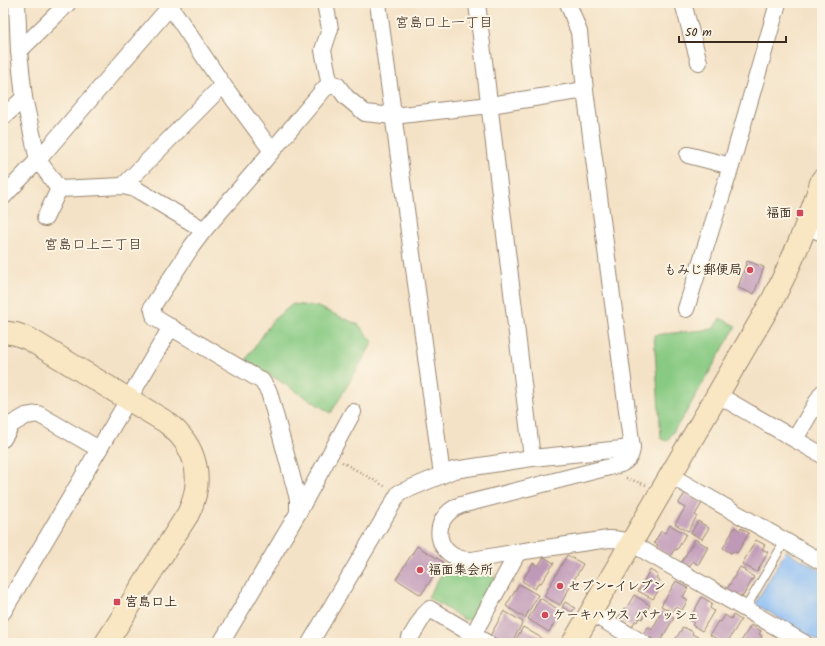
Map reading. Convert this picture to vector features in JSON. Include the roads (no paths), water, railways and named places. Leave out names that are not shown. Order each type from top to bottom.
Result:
[{"type":"street","points":[[17,3],[19,51],[24,98],[38,160],[59,189]]},
{"type":"street","points":[[19,51],[68,3]]},
{"type":"street","points":[[325,3],[330,29],[323,50],[330,86]]},
{"type":"street","points":[[378,3],[442,475]]},
{"type":"street","points":[[477,3],[532,458]]},
{"type":"street","points":[[568,3],[579,32],[584,90],[632,448],[631,455],[627,461],[620,464],[461,505],[450,511],[442,522],[440,528],[441,541],[444,547],[453,556],[459,559],[472,560],[518,552],[617,539],[631,544],[804,643]]},
{"type":"street","points":[[683,3],[699,62]]},
{"type":"street","points":[[686,310],[731,166],[778,3]]},
{"type":"street","points":[[3,197],[38,160],[170,4],[223,85],[272,151]]},
{"type":"street","points":[[123,186],[223,85]]},
{"type":"street","points":[[298,513],[298,499],[269,392],[262,381],[171,326],[155,318],[152,307],[192,246],[325,88],[330,86],[337,85],[346,97],[365,113],[393,116],[490,105],[584,90]]},
{"type":"street","points":[[3,118],[24,98]]},
{"type":"street","points":[[688,155],[731,166]]},
{"type":"street","points":[[573,643],[772,301],[793,258],[814,230],[822,180]]},
{"type":"street","points":[[59,189],[123,186],[136,189],[204,230]]},
{"type":"street","points":[[45,218],[59,189]]},
{"type":"street","points":[[3,612],[171,326]]},
{"type":"street","points":[[3,332],[16,334],[29,339],[166,422],[179,433],[184,440],[189,448],[195,464],[197,476],[195,498],[188,514],[106,643]]},
{"type":"street","points":[[795,439],[822,393]]},
{"type":"street","points":[[718,394],[822,455]]},
{"type":"street","points":[[221,643],[298,513],[353,412]]},
{"type":"street","points":[[3,439],[12,424],[26,416],[38,414],[99,449]]},
{"type":"street","points":[[312,642],[399,493],[454,470],[532,458],[632,448]]},
{"type":"street","points":[[671,476],[822,562]]},
{"type":"street","points":[[473,635],[518,552]]},
{"type":"street","points":[[407,643],[424,615],[430,609],[487,643]]},
{"type":"street","points":[[591,613],[643,643]]},
{"type":"lane","points":[[745,609],[785,541]]},
{"type":"water","points":[[786,551],[822,571],[822,643],[755,604]]},
{"type":"place","name":"福面","points":[[800,213]]},
{"type":"place","name":"もみじ郵便局","points":[[750,270]]},
{"type":"place","name":"福面集会所","points":[[420,570]]},
{"type":"place","name":"セブン-イレブン","points":[[560,586]]},
{"type":"place","name":"宮島口上","points":[[117,602]]},
{"type":"place","name":"ケーキハウス パナッシェ","points":[[545,615]]},
{"type":"district","name":"宮島口上一丁目","points":[[444,23]]},
{"type":"district","name":"宮島口上二丁目","points":[[93,245]]}]
